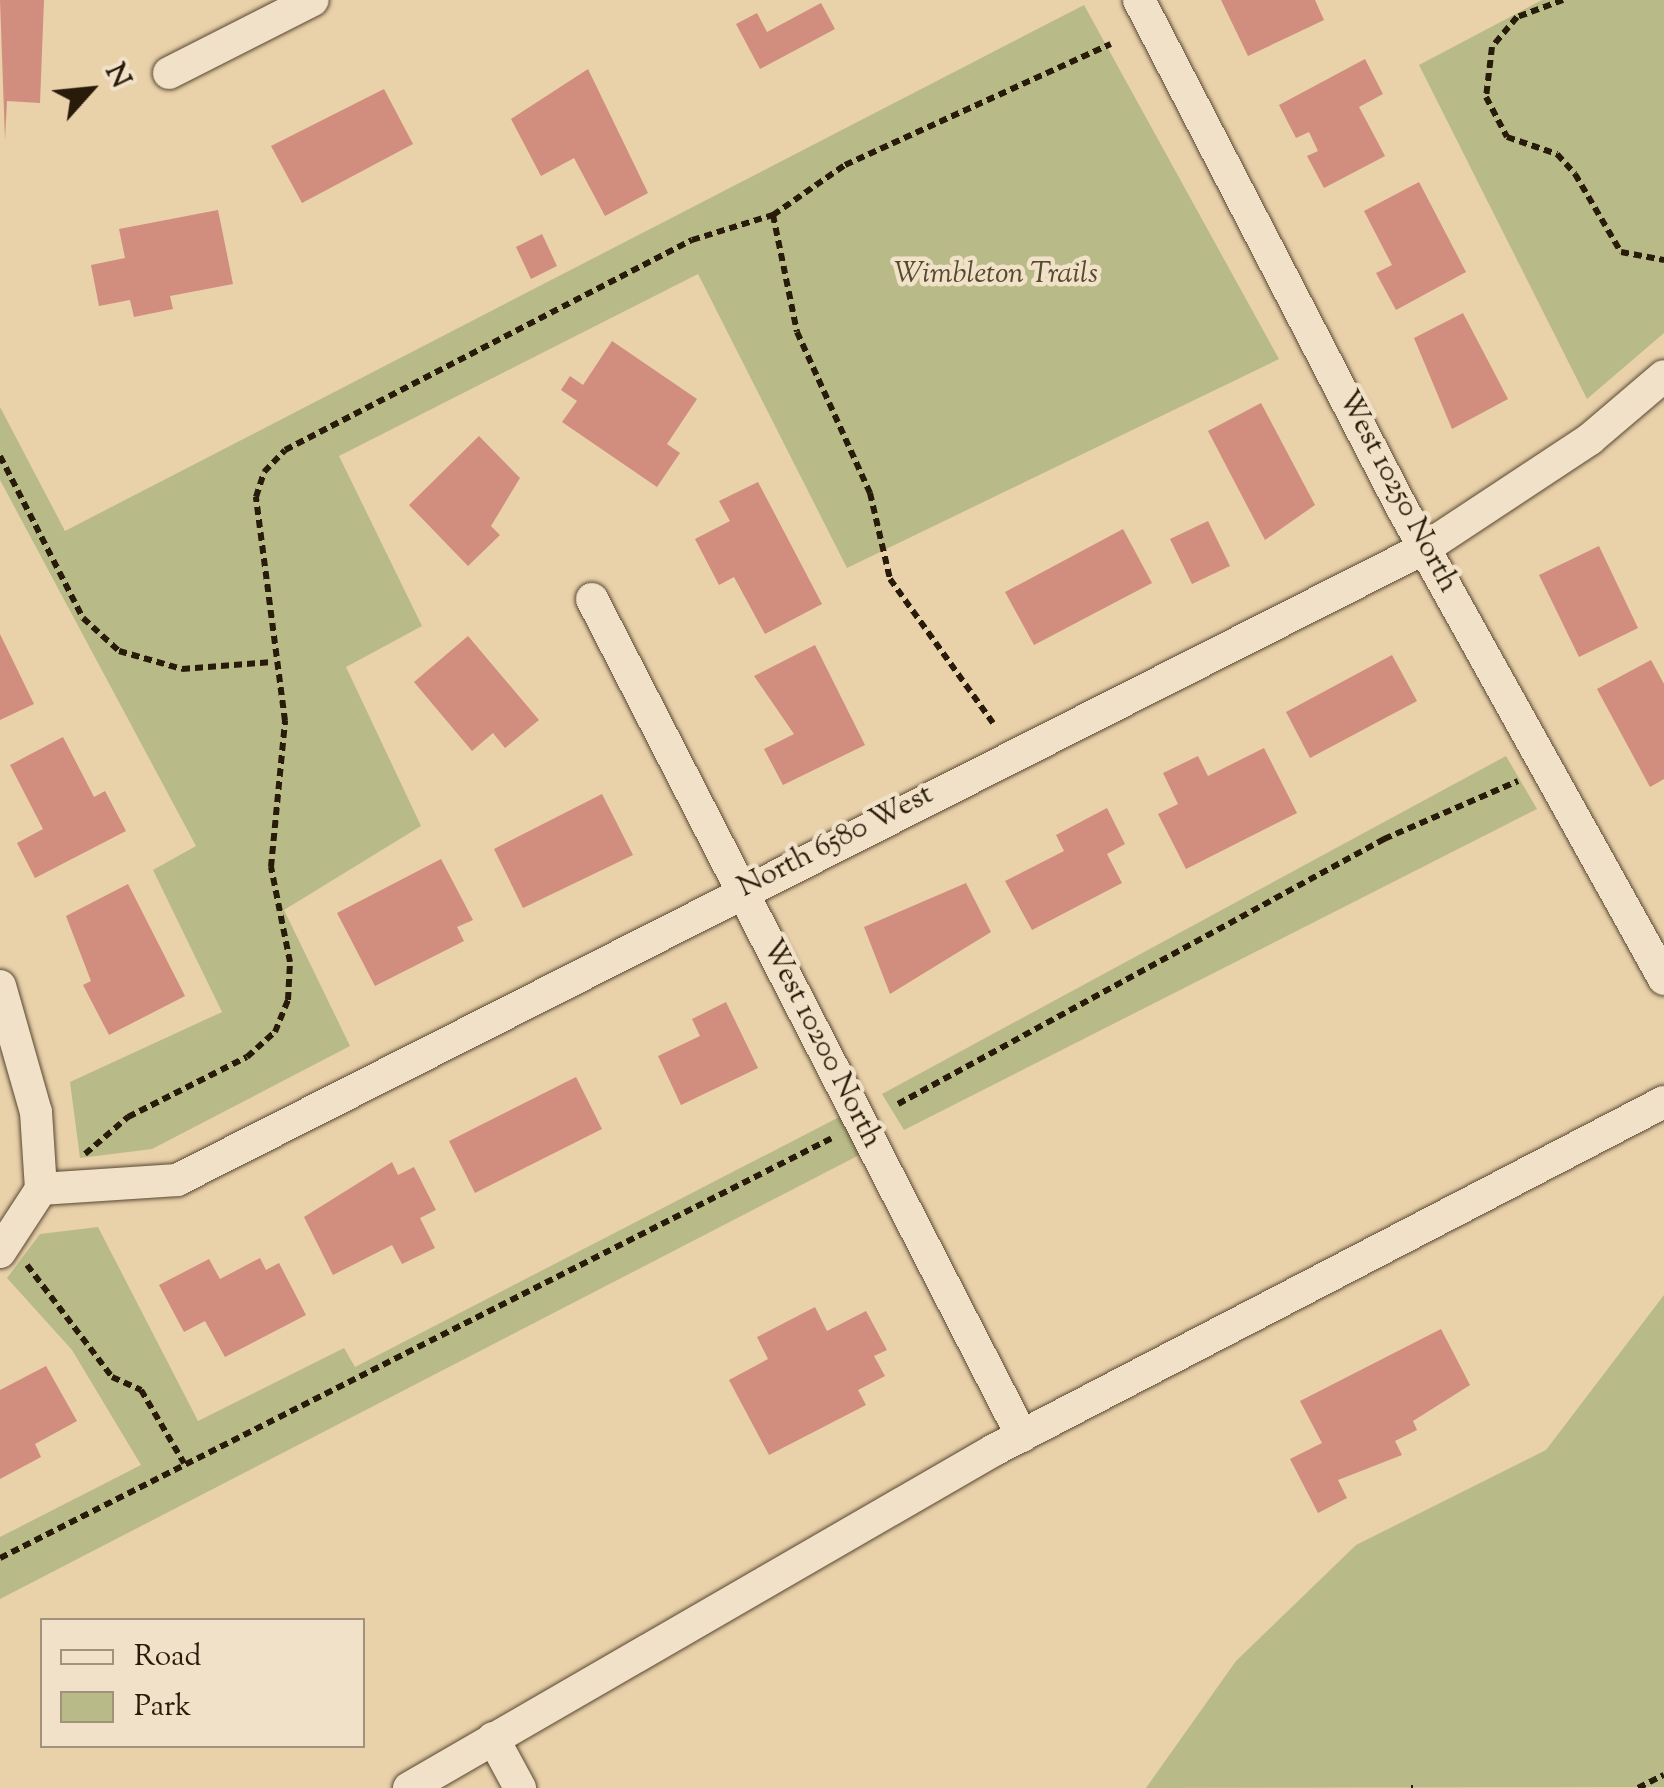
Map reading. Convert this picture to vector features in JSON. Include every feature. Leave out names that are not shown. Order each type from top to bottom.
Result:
[{"type":"street","points":[[169,73],[313,0]]},
{"type":"street","name":"West 10250 North","points":[[1139,0],[1544,770],[1664,979]]},
{"type":"street","name":"North 6580 West","points":[[41,1190],[177,1180],[1425,548],[1590,440],[1664,376]]},
{"type":"street","name":"West 10200 North","points":[[592,599],[1022,1436]]},
{"type":"street","points":[[0,986],[36,1112],[41,1190],[13,1258]]},
{"type":"street","points":[[409,1788],[1022,1436],[1664,1102]]},
{"type":"street","points":[[493,1738],[520,1788]]},
{"type":"path","points":[[1563,0],[1517,17],[1492,47],[1486,98],[1506,138],[1557,154],[1575,174],[1621,252],[1664,260]]},
{"type":"path","points":[[80,1158],[128,1117],[247,1056],[275,1032],[288,1000],[290,962],[271,867],[285,721],[272,662],[256,497],[285,450],[692,240],[774,215],[845,165],[1111,44]]},
{"type":"path","points":[[774,215],[797,332],[870,493],[890,579],[993,723]]},
{"type":"path","points":[[0,456],[83,618],[119,650],[182,669],[272,662]]},
{"type":"path","points":[[898,1104],[1384,839],[1544,770]]},
{"type":"path","points":[[0,1558],[846,1131]]},
{"type":"path","points":[[13,1258],[112,1377],[141,1390],[184,1463]]},
{"type":"path","points":[[1638,1788],[1664,1775]]},
{"type":"green space","points":[[1542,0],[1664,0],[1664,333],[1587,399],[1419,65]]},
{"type":"green space","name":"Wimbleton Trails","points":[[1084,5],[1279,359],[847,568],[698,274],[339,456],[422,626],[346,667],[421,826],[284,910],[350,1046],[152,1149],[80,1158],[70,1082],[222,1012],[153,870],[196,846],[0,480],[0,407],[65,531]]},
{"type":"green space","points":[[1506,756],[1537,809],[904,1130],[882,1094]]},
{"type":"green space","points":[[847,1113],[867,1151],[0,1599],[0,1537],[141,1465],[72,1350],[7,1278],[40,1234],[98,1227],[198,1421],[344,1348],[355,1367]]},
{"type":"green space","points":[[1664,1295],[1664,1787],[1146,1788],[1236,1661],[1356,1545],[1546,1450]]},
{"type":"building","points":[[0,0],[44,0],[40,103],[7,101],[5,140]]},
{"type":"building","points":[[1221,0],[1315,0],[1324,20],[1248,56]]},
{"type":"building","points":[[821,3],[835,29],[760,69],[736,24],[757,13],[767,32]]},
{"type":"building","points":[[1365,59],[1383,94],[1359,107],[1385,156],[1324,188],[1307,156],[1318,151],[1309,132],[1296,138],[1279,105]]},
{"type":"building","points":[[588,69],[648,193],[605,216],[574,158],[541,176],[511,119]]},
{"type":"building","points":[[384,89],[413,144],[302,203],[271,146]]},
{"type":"building","points":[[1419,182],[1466,272],[1396,310],[1376,273],[1392,265],[1364,211]]},
{"type":"building","points":[[218,210],[233,284],[170,296],[173,309],[134,317],[130,300],[99,306],[91,265],[125,258],[119,229]]},
{"type":"building","points":[[542,234],[557,266],[531,279],[516,247]]},
{"type":"building","points":[[1463,313],[1508,399],[1452,429],[1414,338]]},
{"type":"building","points":[[612,341],[697,399],[667,444],[680,453],[657,487],[562,422],[577,401],[561,390],[570,376],[583,385]]},
{"type":"building","points":[[1261,403],[1315,505],[1265,540],[1208,431]]},
{"type":"building","points":[[479,436],[520,478],[491,526],[500,535],[468,566],[409,505]]},
{"type":"building","points":[[758,482],[822,604],[765,634],[734,577],[719,585],[695,539],[730,521],[719,501]]},
{"type":"building","points":[[1208,521],[1230,566],[1192,584],[1170,539]]},
{"type":"building","points":[[1123,529],[1152,583],[1034,645],[1005,592]]},
{"type":"building","points":[[1599,546],[1638,628],[1579,657],[1539,575]]},
{"type":"building","points":[[0,634],[34,704],[0,720]]},
{"type":"building","points":[[468,636],[539,720],[505,748],[493,733],[472,751],[414,682]]},
{"type":"building","points":[[815,645],[865,745],[783,785],[764,749],[794,734],[754,676]]},
{"type":"building","points":[[1392,655],[1417,701],[1310,758],[1286,712]]},
{"type":"building","points":[[1651,660],[1664,684],[1664,779],[1650,787],[1597,689]]},
{"type":"building","points":[[63,737],[94,797],[105,791],[126,831],[35,878],[17,843],[43,829],[10,765]]},
{"type":"building","points":[[1264,748],[1297,813],[1186,869],[1158,814],[1178,804],[1163,773],[1198,756],[1208,776]]},
{"type":"building","points":[[602,794],[633,855],[523,908],[494,849]]},
{"type":"building","points":[[1107,808],[1125,844],[1107,854],[1122,883],[1032,930],[1005,881],[1064,851],[1056,835]]},
{"type":"building","points":[[441,859],[473,920],[457,927],[464,941],[375,986],[337,913]]},
{"type":"building","points":[[966,883],[991,932],[890,994],[864,927]]},
{"type":"building","points":[[128,884],[185,996],[109,1035],[83,985],[91,981],[66,916]]},
{"type":"building","points":[[726,1002],[758,1068],[681,1105],[658,1056],[700,1036],[692,1019]]},
{"type":"building","points":[[576,1077],[602,1129],[475,1193],[449,1141]]},
{"type":"building","points":[[392,1162],[398,1175],[414,1167],[436,1210],[420,1218],[435,1248],[402,1264],[392,1245],[333,1275],[304,1217]]},
{"type":"building","points":[[260,1258],[266,1270],[279,1263],[306,1315],[225,1357],[205,1321],[184,1332],[159,1285],[209,1259],[220,1279]]},
{"type":"building","points":[[815,1307],[827,1331],[866,1311],[887,1350],[874,1356],[885,1376],[858,1390],[866,1405],[769,1455],[729,1380],[768,1359],[757,1337]]},
{"type":"building","points":[[1441,1329],[1470,1385],[1413,1421],[1417,1430],[1395,1441],[1402,1455],[1338,1480],[1347,1498],[1318,1513],[1290,1459],[1322,1443],[1300,1401]]},
{"type":"building","points":[[46,1366],[77,1421],[35,1444],[41,1457],[0,1479],[0,1390]]}]
